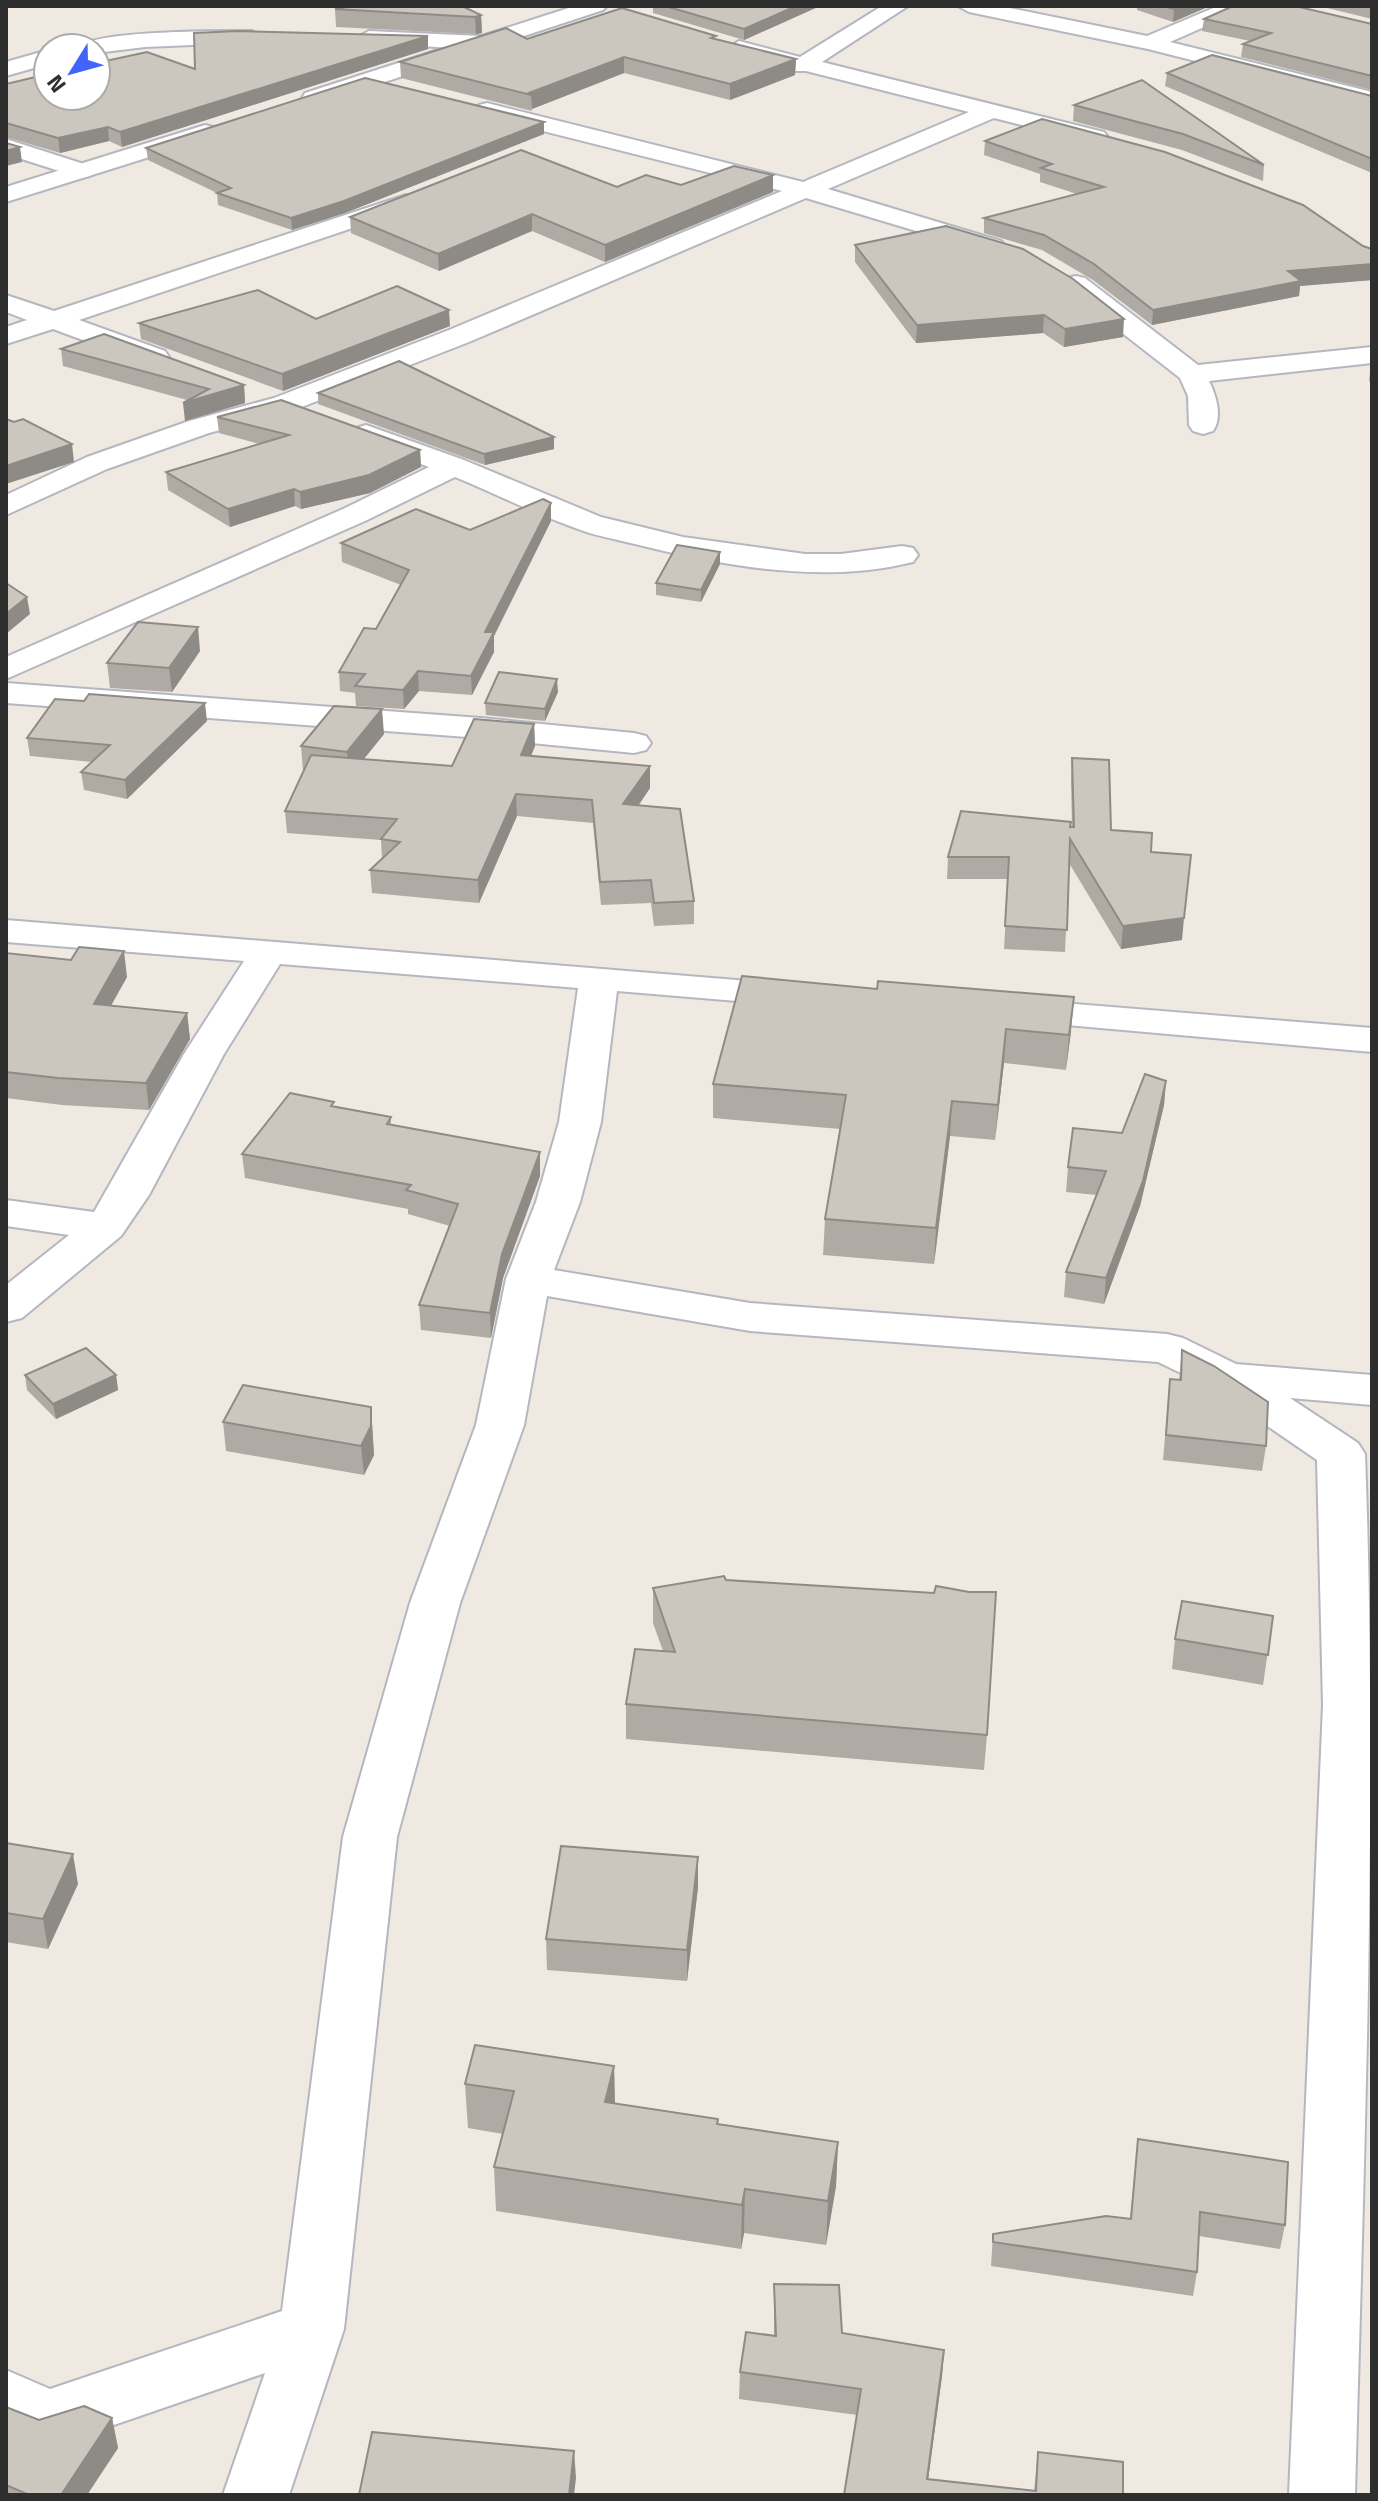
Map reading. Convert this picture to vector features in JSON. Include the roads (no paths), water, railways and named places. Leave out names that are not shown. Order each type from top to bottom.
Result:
[{"type":"street","points":[[351,37],[509,33],[595,6],[624,15]]},
{"type":"street","points":[[800,66],[897,6]]},
{"type":"street","points":[[969,6],[1149,43],[1372,99]]},
{"type":"street","points":[[1149,43],[1236,6]]},
{"type":"street","points":[[286,107],[368,80],[482,32]]},
{"type":"street","points":[[112,45],[145,40],[275,37]]},
{"type":"street","points":[[712,40],[800,66],[994,110],[1113,142]]},
{"type":"street","points":[[6,69],[32,62]]},
{"type":"street","points":[[368,80],[413,91]]},
{"type":"street","points":[[458,102],[802,189],[1018,254]]},
{"type":"street","points":[[6,506],[107,459],[199,427],[284,404],[459,336],[994,110]]},
{"type":"street","points":[[6,195],[227,125]]},
{"type":"street","points":[[536,149],[577,132]]},
{"type":"street","points":[[6,146],[81,171]]},
{"type":"street","points":[[6,336],[348,223],[429,192]]},
{"type":"street","points":[[1057,273],[1082,288],[1192,374],[1202,396],[1203,425]]},
{"type":"street","points":[[6,303],[182,366]]},
{"type":"street","points":[[1192,374],[1372,355]]},
{"type":"street","points":[[240,388],[454,466],[591,524],[683,546],[805,563],[841,563],[902,555]]},
{"type":"street","points":[[6,669],[354,515],[454,466]]},
{"type":"street","points":[[6,693],[481,728],[634,743]]},
{"type":"street","points":[[6,931],[829,997]]},
{"type":"street","points":[[6,1308],[106,1227],[128,1195],[204,1054],[269,952]]},
{"type":"street","points":[[256,2495],[312,2329],[370,1837],[435,1603],[500,1425],[528,1279],[558,1202],[580,1122],[594,1001],[601,979]]},
{"type":"street","points":[[979,1008],[1372,1040]]},
{"type":"street","points":[[6,1213],[106,1227]]},
{"type":"street","points":[[528,1279],[750,1317],[1167,1348],[1228,1378],[1341,1454],[1349,1705],[1322,2495]]},
{"type":"street","points":[[1228,1378],[1372,1390]]},
{"type":"street","points":[[6,2399],[47,2419],[312,2329]]}]
